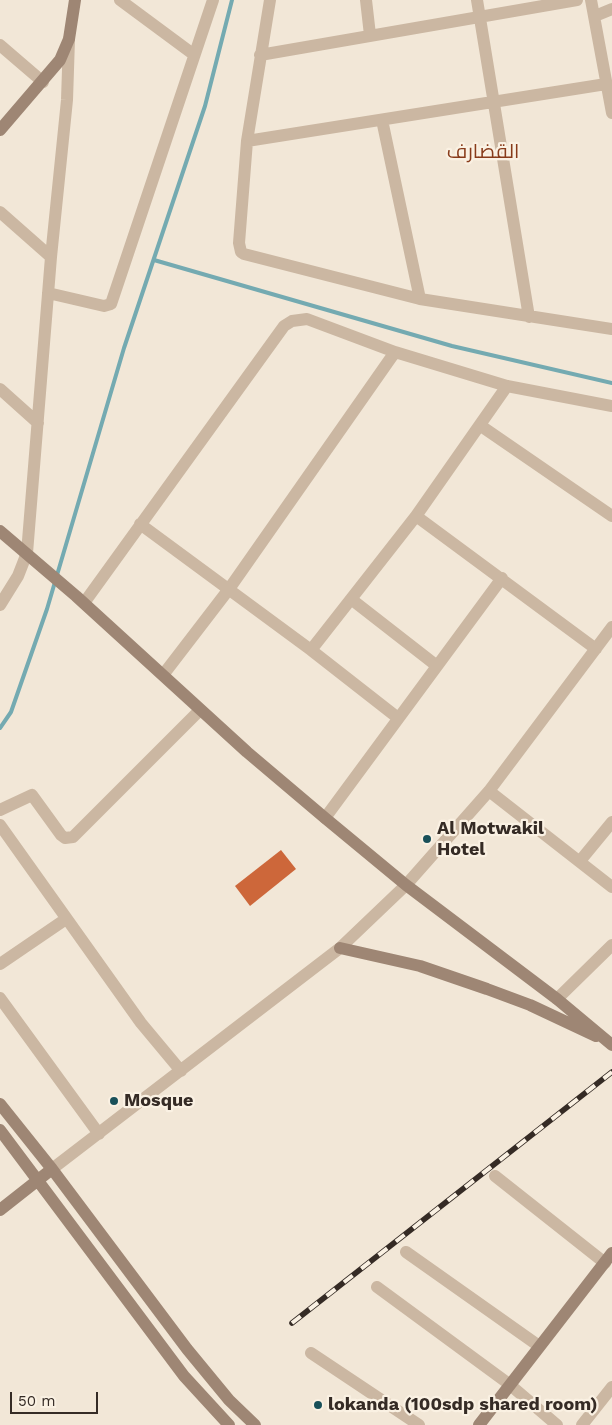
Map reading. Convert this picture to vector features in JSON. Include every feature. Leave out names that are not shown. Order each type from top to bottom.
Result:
[{"type":"street","points":[[0,605],[18,576],[27,553],[51,257],[67,100],[69,39],[75,0]]},
{"type":"street","points":[[120,0],[193,54]]},
{"type":"street","points":[[48,293],[104,306],[111,304],[193,54],[213,0]]},
{"type":"street","points":[[270,0],[247,141],[239,243],[241,252],[420,299],[612,329]]},
{"type":"street","points":[[366,0],[370,35]]},
{"type":"street","points":[[477,0],[529,317]]},
{"type":"street","points":[[260,55],[577,0]]},
{"type":"street","points":[[591,0],[612,108]]},
{"type":"street","points":[[594,16],[612,9]]},
{"type":"street","points":[[0,130],[60,60],[69,39]]},
{"type":"street","points":[[0,45],[43,82]]},
{"type":"street","points":[[247,141],[494,100],[606,84]]},
{"type":"street","points":[[382,120],[420,299]]},
{"type":"street","points":[[0,212],[51,257]]},
{"type":"street","points":[[80,599],[140,524],[284,326],[292,321],[308,320],[395,352],[507,386],[612,406]]},
{"type":"street","points":[[163,674],[229,589],[395,352]]},
{"type":"street","points":[[311,650],[416,516],[481,426],[507,386]]},
{"type":"street","points":[[0,389],[38,422]]},
{"type":"street","points":[[481,426],[612,516]]},
{"type":"street","points":[[416,516],[596,649]]},
{"type":"street","points":[[140,524],[311,650],[398,718]]},
{"type":"street","points":[[0,531],[80,599],[200,710],[325,818],[406,885],[557,999],[608,1042]]},
{"type":"street","points":[[325,818],[502,578]]},
{"type":"street","points":[[351,599],[437,666]]},
{"type":"street","points":[[0,1210],[340,948],[406,885],[489,791],[612,627]]},
{"type":"street","points":[[0,810],[32,795],[62,835],[65,838],[73,837],[200,710]]},
{"type":"street","points":[[489,791],[612,887]]},
{"type":"street","points":[[580,861],[612,822]]},
{"type":"street","points":[[0,824],[141,1023],[181,1071]]},
{"type":"street","points":[[0,964],[66,919]]},
{"type":"street","points":[[557,999],[612,945]]},
{"type":"street","points":[[340,948],[420,966],[487,989],[530,1005],[608,1042]]},
{"type":"street","points":[[0,998],[99,1134]]},
{"type":"street","points":[[0,1104],[52,1169],[187,1349],[230,1400],[255,1425]]},
{"type":"street","points":[[0,1130],[172,1360],[229,1425]]},
{"type":"street","points":[[479,1425],[608,1258],[495,1176]]},
{"type":"street","points":[[406,1252],[539,1346]]},
{"type":"street","points":[[377,1287],[509,1384],[557,1425]]},
{"type":"street","points":[[172,1360],[187,1349]]},
{"type":"street","points":[[312,1353],[419,1425]]},
{"type":"street","points":[[582,1425],[612,1387]]},
{"type":"building","points":[[281,850],[296,869],[250,906],[235,886]]},
{"type":"waterway","points":[[0,728],[11,712],[47,609],[124,348],[205,106],[232,0]]},
{"type":"waterway","points":[[154,260],[452,346],[612,383]]},
{"type":"railway","points":[[292,1323],[612,1072]]},
{"type":"place","name":"Al Motwakil Hotel","points":[[427,839]]},
{"type":"place","name":"Mosque","points":[[114,1101]]},
{"type":"place","name":"lokanda (100sdp shared room)","points":[[318,1405]]},
{"type":"district","name":"القضارف","points":[[483,152]]}]
